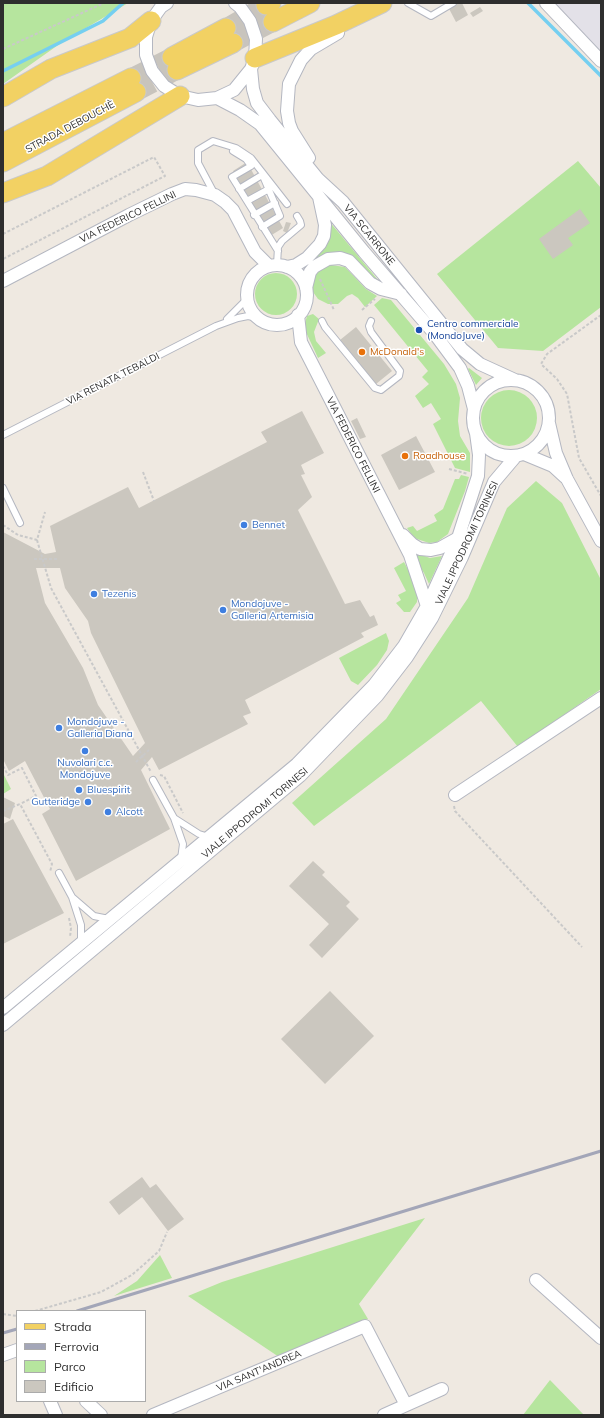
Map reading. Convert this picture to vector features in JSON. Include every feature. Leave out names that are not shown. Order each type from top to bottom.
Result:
[{"type":"main road","points":[[270,10],[310,3]]},
{"type":"main road","points":[[253,64],[382,3]]},
{"type":"main road","points":[[3,97],[51,69],[130,38],[151,21]]},
{"type":"main road","points":[[174,63],[230,35]]},
{"type":"main road","name":"STRADA DEBOUCHÈ","points":[[3,143],[133,85],[3,162]]},
{"type":"main road","points":[[3,193],[47,176],[180,96]]},
{"type":"street","points":[[166,3],[151,21],[146,37],[146,49],[152,71],[164,86],[180,96],[198,100],[217,98],[234,90],[253,64]]},
{"type":"street","name":"VIA SCARRONE","points":[[235,3],[240,7],[250,21],[256,39],[253,64],[253,89],[257,103],[318,179],[343,202],[464,351],[480,364],[515,380]]},
{"type":"street","points":[[343,202],[309,158],[292,131],[287,111],[289,84],[301,60],[311,49],[325,39],[378,11],[388,3]]},
{"type":"street","points":[[546,3],[601,61]]},
{"type":"street","name":"VIA SCARRONE","points":[[217,98],[240,110],[260,124],[434,333],[460,368],[468,386],[474,409]]},
{"type":"street","name":"VIA FEDERICO FELLINI","points":[[3,281],[172,194],[185,190],[196,190],[215,195],[232,210],[255,252],[255,274]]},
{"type":"street","name":"VIA SCARRONE","points":[[278,266],[296,265],[307,258],[320,244],[324,236],[325,225],[319,196]]},
{"type":"street","name":"VIA FEDERICO FELLINI","points":[[255,252],[278,266]]},
{"type":"street","points":[[306,288],[299,275],[278,266],[255,274],[250,282],[247,299],[253,313],[264,322],[278,325],[286,324],[298,315],[305,304],[307,278],[314,267],[328,259],[340,258],[349,261],[370,282],[381,289],[401,294]]},
{"type":"street","name":"VIA FEDERICO FELLINI","points":[[298,315],[301,342]]},
{"type":"street","name":"VIA FEDERICO FELLINI","points":[[278,325],[288,329],[301,342],[413,562],[427,606]]},
{"type":"street","points":[[549,422],[541,442],[533,449],[520,455],[504,456],[492,451],[482,443],[476,433],[472,421],[474,409],[478,399],[484,390],[493,384],[504,380],[515,380],[526,383],[537,390],[544,399],[548,410],[549,422],[556,453],[567,479],[601,541]]},
{"type":"street","name":"VIALE IPPODROMI TORINESI","points":[[3,1008],[179,864],[209,837],[297,764],[374,685],[404,646],[427,606],[458,538],[478,476],[479,455],[476,433]]},
{"type":"street","points":[[520,455],[553,466],[567,479]]},
{"type":"street","name":"VIALE IPPODROMI TORINESI","points":[[3,1025],[300,776],[377,696],[407,657],[432,618],[462,558],[494,482],[520,455]]},
{"type":"street","name":"VIA FEDERICO FELLINI","points":[[395,526],[412,544],[420,549],[431,550],[440,548],[458,538]]},
{"type":"street","points":[[455,795],[601,698]]},
{"type":"street","points":[[536,1280],[601,1338]]},
{"type":"street","name":"VIA SANT'ANDREA","points":[[153,1415],[365,1326],[406,1405]]},
{"type":"street","points":[[3,1355],[16,1350]]},
{"type":"street","points":[[384,1415],[442,1390]]},
{"type":"street","points":[[50,1402],[56,1415]]},
{"type":"street","points":[[87,1402],[101,1415]]},
{"type":"lane","points":[[408,3],[430,16],[453,3]]},
{"type":"lane","points":[[215,195],[198,163],[198,150],[213,141],[236,148],[251,158],[287,204]]},
{"type":"lane","points":[[204,146],[222,146],[246,159],[251,166],[232,177],[278,251]]},
{"type":"lane","points":[[259,168],[280,216],[262,227]]},
{"type":"lane","points":[[239,189],[262,175]]},
{"type":"lane","points":[[247,201],[269,190]]},
{"type":"lane","points":[[254,214],[275,203]]},
{"type":"lane","points":[[278,266],[278,251],[282,241],[300,225],[300,221],[297,216]]},
{"type":"lane","name":"VIA RENATA TEBALDI","points":[[3,435],[224,322],[235,313],[247,299]]},
{"type":"lane","name":"VIA RENATA TEBALDI","points":[[224,322],[248,316],[258,318]]},
{"type":"lane","points":[[322,322],[375,388],[381,390],[399,376],[400,371],[371,332],[369,326],[371,321]]},
{"type":"lane","points":[[3,488],[20,523]]},
{"type":"lane","points":[[153,780],[174,818],[184,844],[179,864]]},
{"type":"lane","points":[[174,818],[191,829],[209,837]]},
{"type":"lane","points":[[58,873],[72,897],[80,924],[81,944]]},
{"type":"lane","points":[[72,897],[94,916],[111,919]]},
{"type":"path","points":[[3,49],[104,3]]},
{"type":"path","points":[[3,234],[154,157],[165,176],[3,259]]},
{"type":"path","points":[[314,267],[334,310]]},
{"type":"path","points":[[362,310],[379,295]]},
{"type":"path","points":[[601,315],[547,354],[541,364],[557,379],[567,394],[580,458],[601,496]]},
{"type":"path","points":[[449,469],[471,475]]},
{"type":"path","points":[[143,472],[154,501]]},
{"type":"path","points":[[45,512],[37,540],[51,588],[151,772],[164,776],[191,829]]},
{"type":"path","points":[[3,525],[18,535],[37,540]]},
{"type":"path","points":[[34,559],[58,559]]},
{"type":"path","points":[[136,762],[149,750]]},
{"type":"path","points":[[3,766],[8,775],[22,768],[36,796],[3,811]]},
{"type":"path","points":[[455,795],[455,811],[582,947]]},
{"type":"path","points":[[20,804],[52,864],[50,871],[53,878]]},
{"type":"path","points":[[38,1310],[101,1292],[132,1275],[159,1251],[167,1232]]},
{"type":"path","points":[[3,1314],[16,1316]]},
{"type":"shaded area","points":[[551,3],[601,3],[601,50],[588,42]]},
{"type":"green space","points":[[3,3],[128,3],[61,43],[3,84]]},
{"type":"green space","points":[[578,161],[601,188],[601,307],[543,351],[498,348],[437,274]]},
{"type":"green space","points":[[329,221],[378,280],[373,280],[356,261],[313,262],[310,259]]},
{"type":"green space","points":[[331,265],[345,267],[366,289],[377,296],[365,307],[358,298],[352,294],[347,296],[338,304],[328,304],[318,299],[311,289],[312,278],[320,269]]},
{"type":"green space","points":[[272,273],[280,273],[288,276],[294,282],[297,294],[294,306],[288,312],[280,315],[272,315],[264,312],[258,306],[255,298],[255,290],[258,282],[264,276]]},
{"type":"green space","points":[[382,298],[391,300],[444,364],[456,384],[460,398],[458,421],[460,436],[470,453],[470,472],[455,468],[433,424],[441,419],[431,403],[423,408],[415,396],[429,384],[422,377],[428,371],[374,305]]},
{"type":"green space","points":[[313,314],[319,319],[314,332],[316,341],[326,353],[318,358],[305,330],[307,316]]},
{"type":"green space","points":[[469,368],[482,378],[476,385],[468,369]]},
{"type":"green space","points":[[509,390],[520,392],[529,398],[535,407],[537,418],[535,429],[529,438],[520,444],[509,446],[498,444],[489,438],[483,429],[481,418],[483,407],[489,398],[498,392]]},
{"type":"green space","points":[[461,475],[469,477],[448,534],[437,542],[429,543],[414,538],[407,528],[413,526],[417,531],[437,521],[434,515],[443,509],[455,479],[459,479]]},
{"type":"green space","points":[[536,481],[562,503],[601,580],[601,689],[518,747],[481,701],[314,826],[292,803],[386,719],[468,598],[507,508]]},
{"type":"green space","points":[[416,553],[430,558],[442,556],[429,584],[415,559]]},
{"type":"green space","points":[[404,562],[413,579],[417,594],[417,602],[410,612],[404,612],[396,603],[401,600],[398,595],[406,591],[394,568]]},
{"type":"green space","points":[[386,633],[389,641],[387,650],[377,665],[358,685],[351,681],[339,658]]},
{"type":"green space","points":[[3,773],[11,789],[3,794]]},
{"type":"green space","points":[[425,1218],[359,1304],[368,1319],[279,1357],[188,1296],[222,1282]]},
{"type":"green space","points":[[160,1255],[172,1278],[114,1296],[137,1281]]},
{"type":"green space","points":[[550,1380],[584,1415],[523,1415]]},
{"type":"building","points":[[446,3],[462,3],[468,15],[456,22]]},
{"type":"building","points":[[480,7],[483,11],[473,17],[470,13]]},
{"type":"building","points":[[247,162],[283,228],[270,236],[233,171]]},
{"type":"building","points":[[580,209],[590,223],[568,238],[573,245],[553,259],[539,239]]},
{"type":"building","points":[[286,222],[291,223],[287,233],[283,231]]},
{"type":"building","points":[[356,327],[392,371],[376,384],[340,340]]},
{"type":"building","name":"Mondojuve - Galleria Artemisia","points":[[302,411],[324,453],[301,465],[305,474],[301,475],[312,497],[298,510],[345,604],[360,600],[370,617],[374,615],[378,625],[361,633],[364,637],[245,700],[251,713],[243,716],[248,724],[159,770],[152,757],[141,770],[170,829],[76,881],[42,814],[50,809],[25,761],[9,771],[3,759],[3,532],[45,554],[56,552],[50,526],[128,487],[139,508],[267,442],[261,432]],"holes":[[[36,568],[60,568],[65,588],[88,621],[91,633],[145,743],[133,756],[98,705],[83,668],[45,603]]]},
{"type":"building","points":[[357,418],[366,437],[360,439],[351,421]]},
{"type":"building","points":[[416,436],[435,472],[399,490],[381,455]]},
{"type":"building","points":[[3,797],[15,803],[10,819],[3,816]]},
{"type":"building","points":[[13,819],[64,913],[3,944],[3,824]]},
{"type":"building","points":[[313,861],[325,872],[322,875],[350,902],[346,906],[359,919],[322,958],[309,945],[329,924],[289,886]]},
{"type":"building","points":[[330,991],[374,1036],[325,1084],[281,1039]]},
{"type":"building","points":[[142,1177],[150,1188],[156,1184],[184,1219],[168,1231],[142,1197],[119,1215],[109,1202]]},
{"type":"waterway","points":[[3,71],[103,21],[123,3]]},
{"type":"waterway","points":[[528,3],[601,76]]},
{"type":"tunnel","points":[[226,28],[266,5]]},
{"type":"tunnel","points":[[233,43],[273,22]]},
{"type":"tunnel","points":[[131,78],[172,57]]},
{"type":"tunnel","points":[[136,92],[177,70]]},
{"type":"railway","points":[[80,1310],[601,1151]]},
{"type":"railway","points":[[3,1333],[16,1329]]},
{"type":"place","name":"Centro commerciale (MondoJuve)","points":[[419,330]]},
{"type":"place","name":"McDonald's","points":[[362,352]]},
{"type":"place","name":"Roadhouse","points":[[405,456]]},
{"type":"place","name":"Bennet","points":[[244,525]]},
{"type":"place","name":"Tezenis","points":[[94,594]]},
{"type":"place","name":"Mondojuve - Galleria Artemisia","points":[[223,610]]},
{"type":"place","name":"Mondojuve - Galleria Diana","points":[[59,728]]},
{"type":"place","name":"Nuvolari c.c. Mondojuve","points":[[85,751]]},
{"type":"place","name":"Bluespirit","points":[[79,790]]},
{"type":"place","name":"Gutteridge","points":[[88,802]]},
{"type":"place","name":"Alcott","points":[[108,812]]}]
